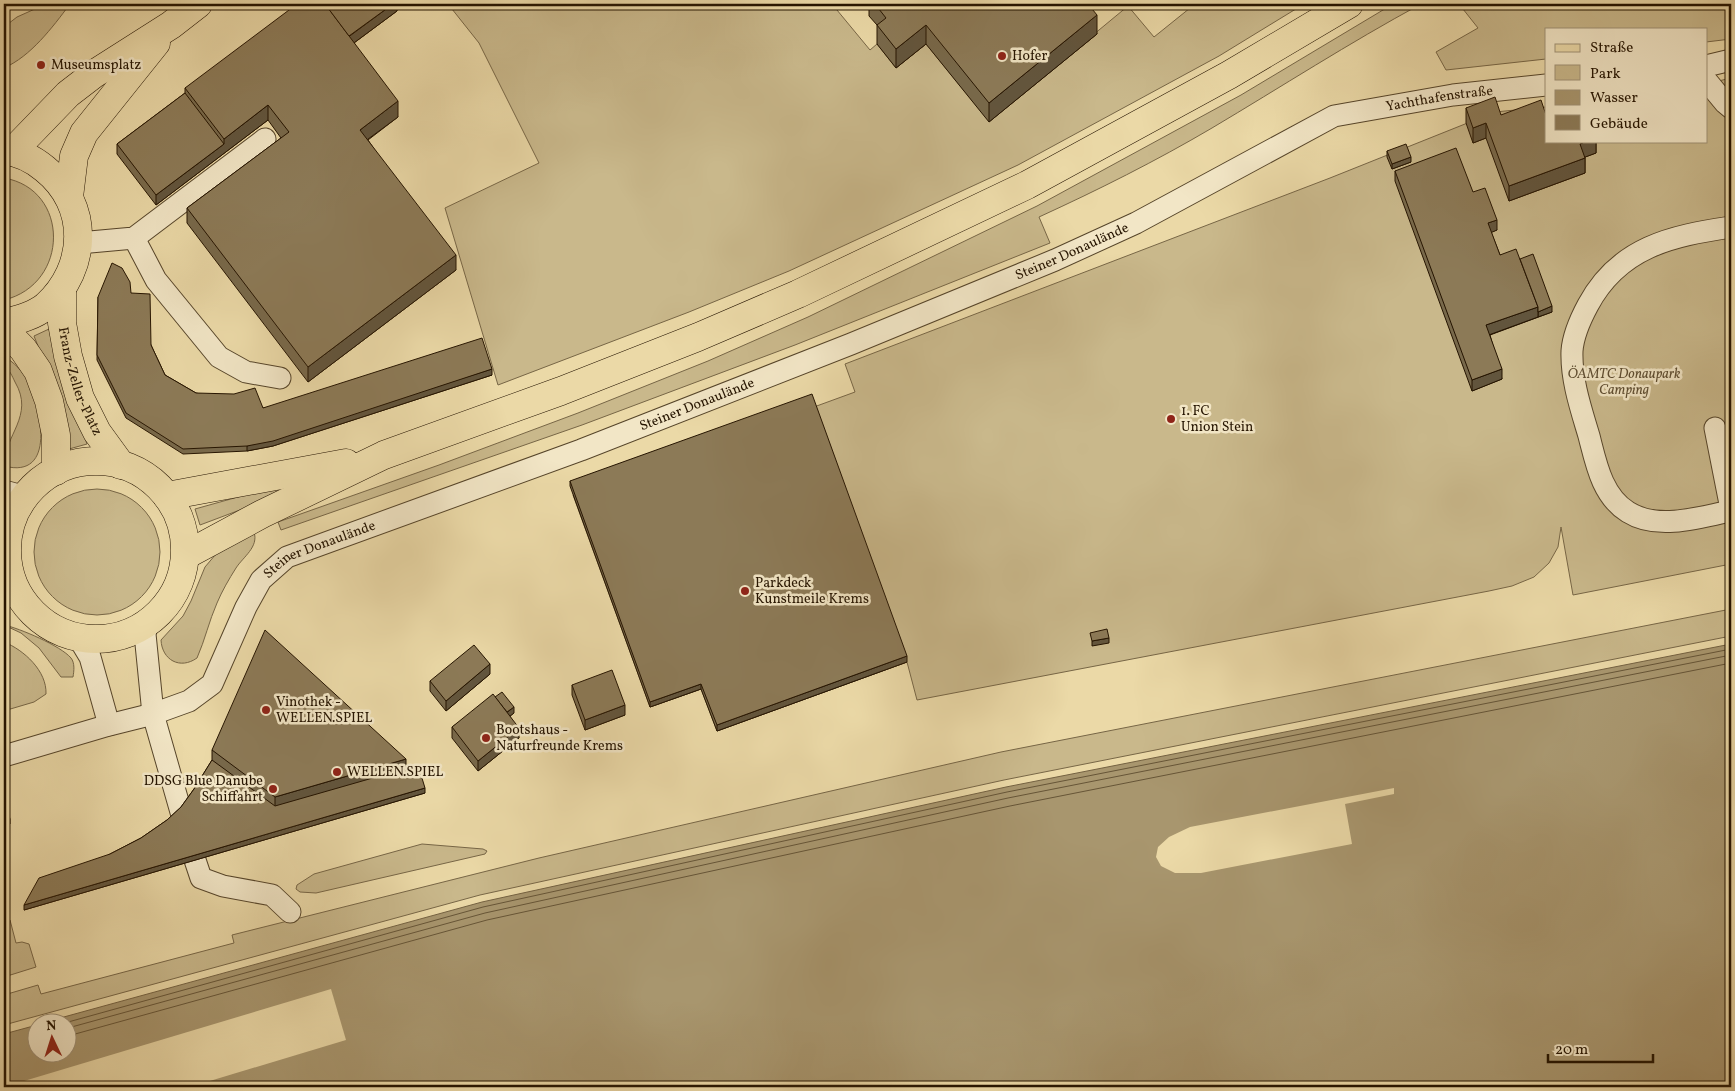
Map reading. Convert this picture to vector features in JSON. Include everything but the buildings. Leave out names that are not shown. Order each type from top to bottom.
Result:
[{"type":"main road","points":[[8,151],[68,94],[94,74],[171,25],[198,4]]},
{"type":"main road","points":[[186,555],[262,514],[384,455],[570,387],[698,337],[798,294],[1027,185],[1229,76],[1349,4]]},
{"type":"main road","points":[[69,196],[74,156],[84,133],[171,25]]},
{"type":"main road","name":"Franz-Zeller-Platz","points":[[4,323],[22,319],[44,307],[62,289],[73,267],[79,243],[77,219],[69,196],[54,176],[35,161],[8,151]]},
{"type":"main road","name":"Franz-Zeller-Platz","points":[[62,289],[62,323],[68,356],[80,398],[96,432],[121,465]]},
{"type":"main road","points":[[4,330],[23,349],[38,371],[49,401],[56,435],[56,471]]},
{"type":"main road","points":[[167,496],[384,455]]},
{"type":"main road","points":[[99,462],[121,465],[138,472],[154,482],[167,496],[178,514],[184,534],[186,555],[180,581],[167,605],[148,623],[126,635],[102,639],[78,637],[53,628],[44,622],[17,611],[17,592],[10,572],[6,540],[15,514],[15,494],[56,471],[77,464],[99,462]]},
{"type":"lane","points":[[1708,66],[1731,60]]},
{"type":"lane","points":[[1708,82],[1731,108]]},
{"type":"lane","name":"Yachthafenstraße","points":[[1334,116],[1453,95],[1545,85]]},
{"type":"lane","name":"Steiner Donaulände","points":[[4,756],[109,724],[153,714],[189,701],[212,684],[260,580],[288,557],[581,450],[843,348],[1046,263],[1136,223],[1334,116]]},
{"type":"lane","points":[[79,243],[134,238],[264,139]]},
{"type":"lane","points":[[1714,428],[1731,510],[1679,521],[1651,522],[1627,512],[1610,496],[1599,473],[1574,379],[1572,349],[1582,316],[1598,287],[1615,268],[1640,251],[1673,238],[1731,227]]},
{"type":"lane","points":[[134,238],[156,280],[219,358],[246,372],[280,378]]},
{"type":"lane","points":[[148,623],[145,634],[153,714],[181,812]]},
{"type":"lane","points":[[78,637],[90,657],[109,724]]},
{"type":"lane","points":[[195,860],[201,878],[223,886],[272,895],[290,912]]},
{"type":"green space","points":[[46,4],[70,4],[32,49],[4,68],[4,27],[17,17]]},
{"type":"green space","points":[[448,4],[832,4],[870,50],[877,44],[896,68],[926,44],[989,121],[1128,6],[1154,37],[1195,4],[1304,4],[1219,56],[1018,165],[789,271],[689,312],[498,385],[445,208],[539,163],[479,43]]},
{"type":"green space","points":[[1393,4],[1421,4],[1191,140],[1127,175],[1039,217],[1050,243],[795,345],[582,425],[281,530],[278,522],[578,413],[708,361],[808,317],[1037,206],[1241,95]]},
{"type":"green space","points":[[1459,4],[1731,4],[1731,39],[1708,42],[1708,28],[1545,28],[1545,59],[1446,70],[1436,52],[1478,28]]},
{"type":"green space","name":"1. FC Union Stein","points":[[1731,78],[1731,564],[1573,595],[1561,527],[1558,547],[1549,563],[1534,577],[1512,586],[1489,591],[917,700],[907,662],[717,731],[701,689],[650,707],[573,495],[855,392],[845,364],[1330,178],[1495,112],[1545,107],[1545,142],[1708,142],[1708,84]]},
{"type":"green space","points":[[4,178],[26,186],[41,199],[50,217],[54,237],[50,257],[41,276],[26,291],[4,300]]},
{"type":"green space","points":[[49,329],[61,374],[87,444],[69,449],[50,376],[34,336]]},
{"type":"green space","points":[[4,356],[18,367],[28,381],[37,407],[40,423],[41,439],[38,452],[32,462],[21,467],[4,466],[5,455],[17,425],[22,405],[15,382],[9,371],[4,367]]},
{"type":"green space","points":[[331,471],[333,475],[200,525],[195,509]]},
{"type":"green space","points":[[97,489],[121,494],[142,507],[155,528],[160,552],[155,576],[142,597],[121,610],[97,615],[73,610],[52,597],[39,576],[34,552],[39,528],[52,507],[73,494]]},
{"type":"green space","points":[[254,532],[254,542],[250,552],[236,568],[221,594],[197,658],[184,663],[178,663],[168,658],[162,647],[161,640],[183,616],[205,567],[230,542]]},
{"type":"green space","points":[[1731,609],[1731,636],[1004,780],[480,895],[44,1014],[28,1014],[28,1018],[4,1025],[4,995],[38,985],[41,994],[234,943],[232,935],[539,858],[1001,752]]},
{"type":"green space","points":[[4,625],[39,638],[66,653],[73,662],[73,677],[61,677],[39,648],[21,633]]},
{"type":"green space","points":[[4,642],[19,650],[33,662],[43,677],[46,694],[34,702],[7,710],[4,700]]},
{"type":"green space","points":[[422,844],[483,849],[487,851],[485,854],[316,893],[300,892],[296,889],[297,885],[314,874]]},
{"type":"green space","points":[[10,920],[16,943],[29,944],[36,967],[4,977],[4,922]]},
{"type":"water","points":[[1731,644],[1731,1087],[4,1087],[4,1034],[28,1027],[28,1064],[78,1064],[78,1014],[75,1014],[482,902],[1006,787]]},
{"type":"pier","points":[[1394,788],[1394,794],[1345,804],[1352,844],[1201,873],[1175,873],[1161,866],[1156,857],[1158,847],[1169,837],[1190,827]]},
{"type":"pier","points":[[331,989],[346,1040],[190,1087],[4,1087]]},
{"type":"place","name":"Hofer","points":[[1002,56]]},
{"type":"place","name":"Museumsplatz","points":[[41,65]]},
{"type":"place","name":"1. FC Union Stein","points":[[1171,419]]},
{"type":"place","name":"Parkdeck Kunstmeile Krems","points":[[745,591]]},
{"type":"place","name":"Vinothek - WELLEN.SPIEL","points":[[266,710]]},
{"type":"place","name":"Bootshaus - Naturfreunde Krems","points":[[486,738]]},
{"type":"place","name":"WELLEN.SPIEL","points":[[337,772]]},
{"type":"place","name":"DDSG Blue Danube Schiffahrt","points":[[273,789]]},
{"type":"park label","name":"ÖAMTC Donaupark Camping","points":[[1624,382]]}]
